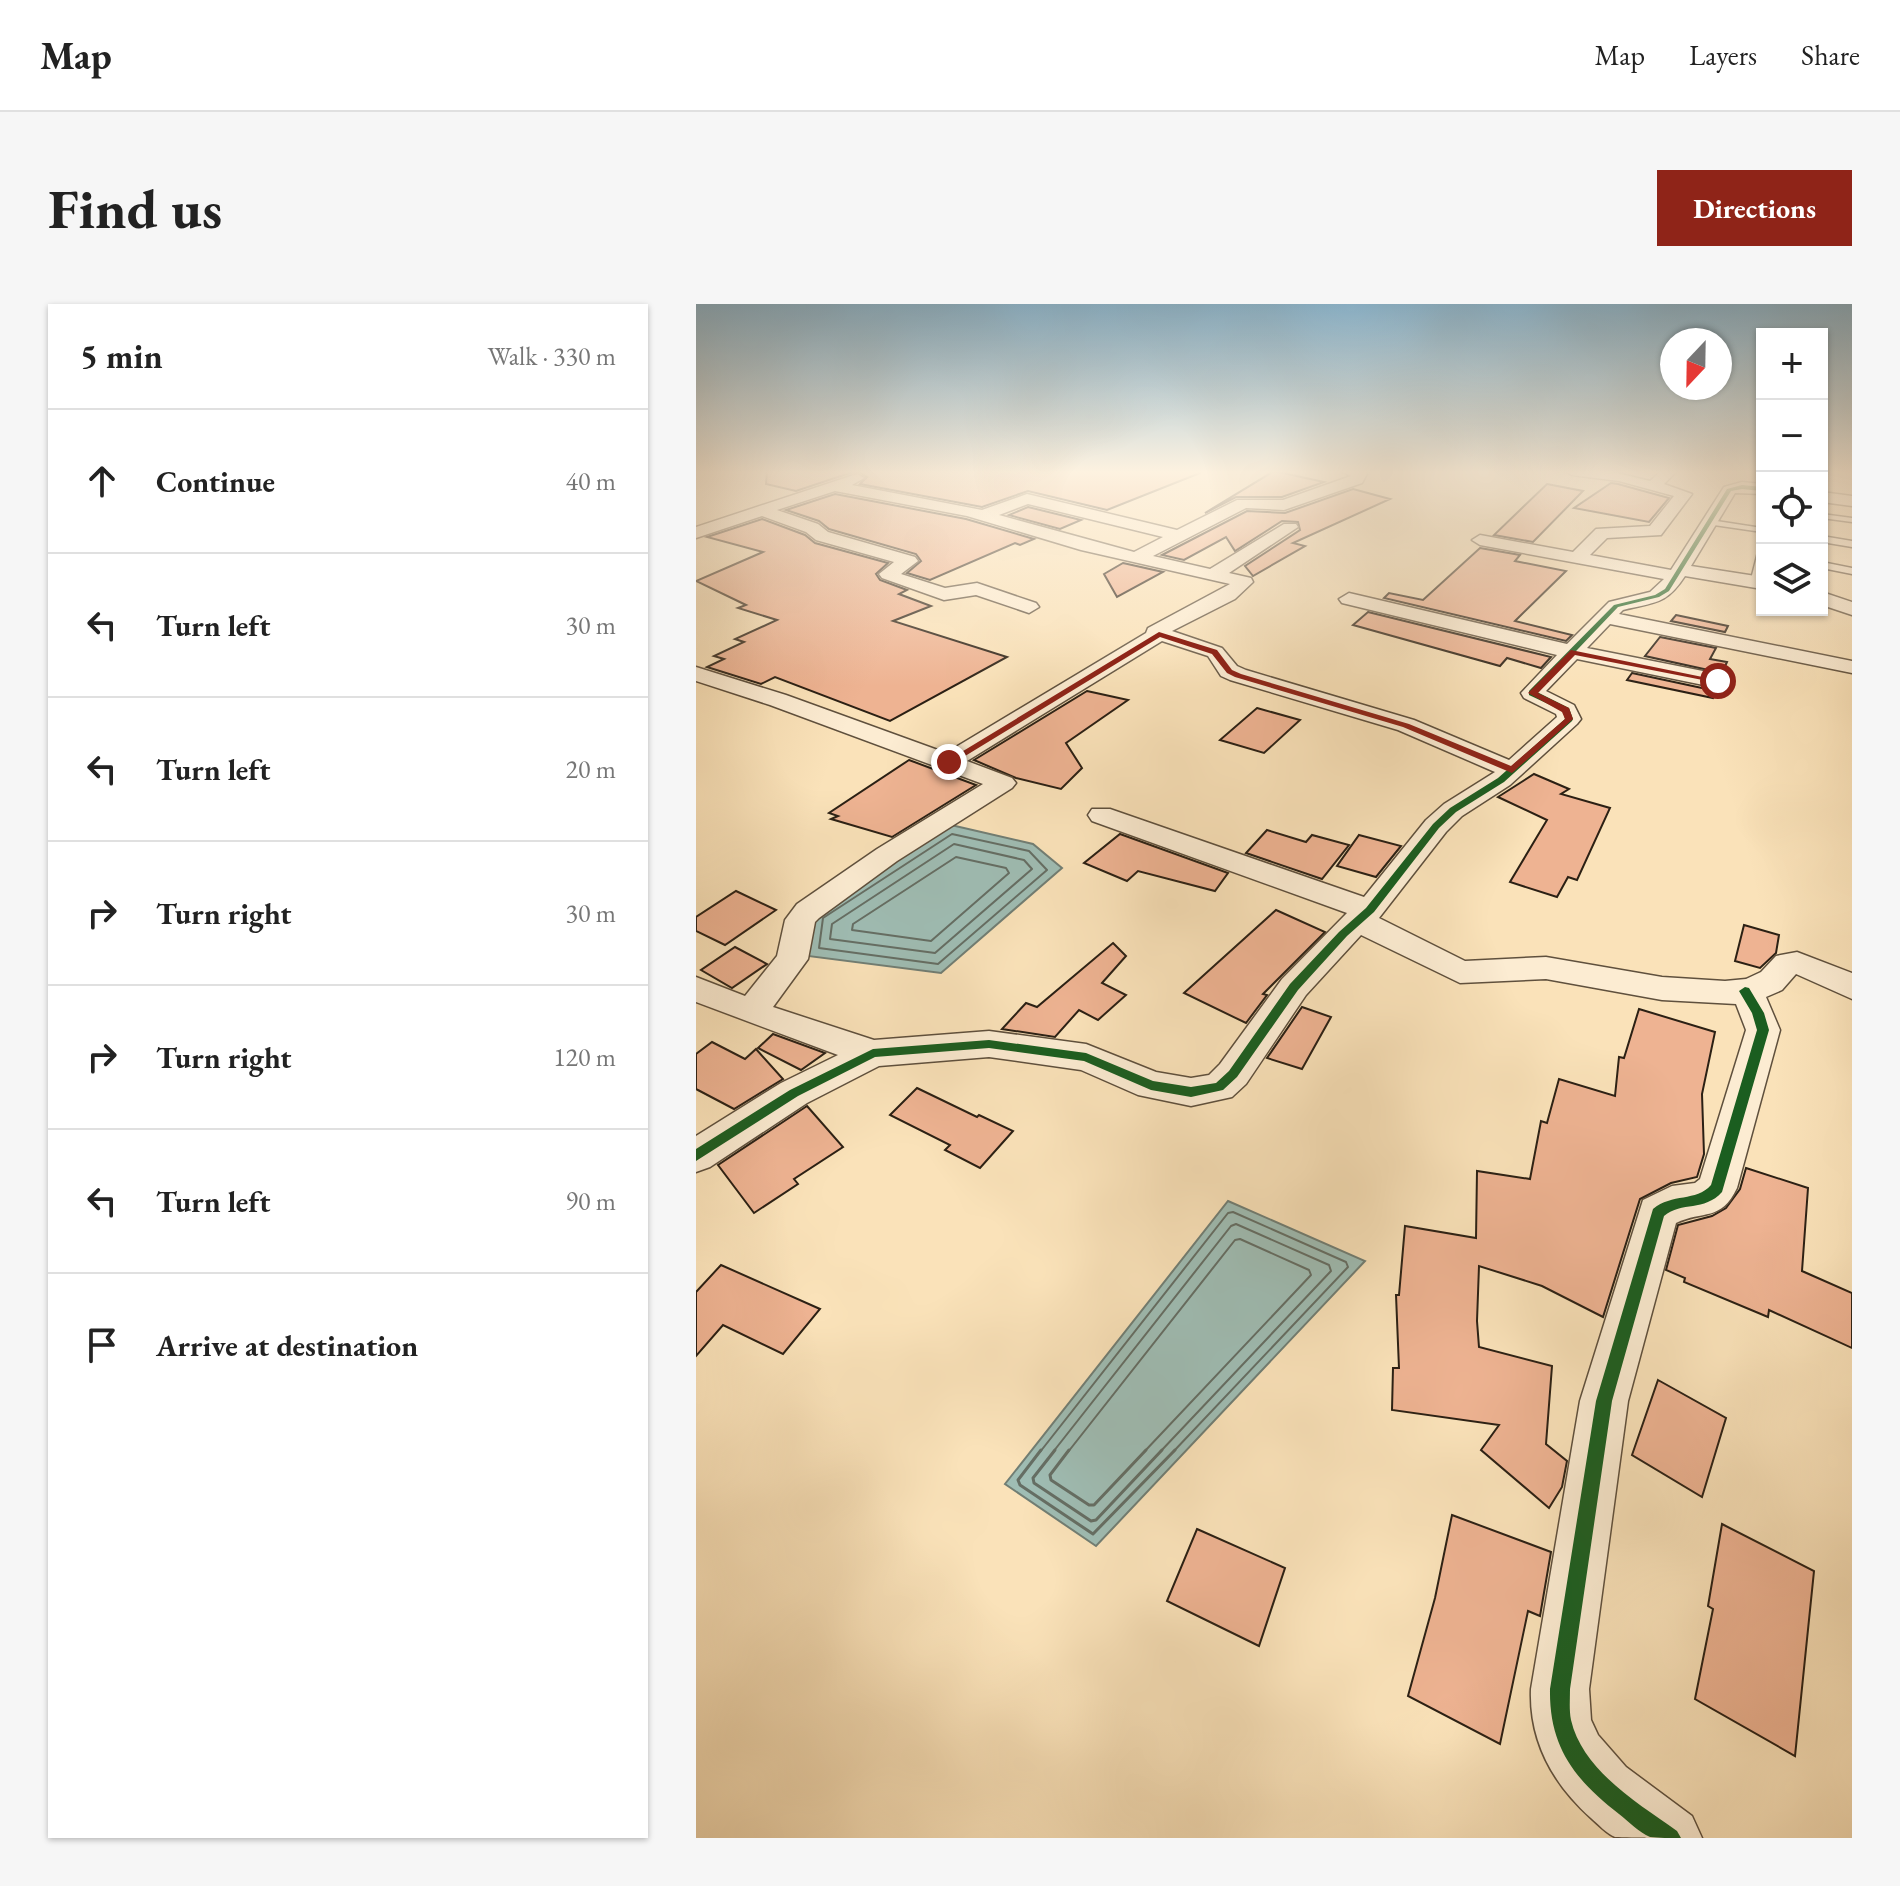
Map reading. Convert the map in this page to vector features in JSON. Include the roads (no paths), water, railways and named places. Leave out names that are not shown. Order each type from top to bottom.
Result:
[{"type":"street","points":[[845,543],[909,561],[888,574],[892,577],[949,595],[977,589],[1029,607]]},
{"type":"street","points":[[1083,543],[1245,584],[1157,628],[1155,632],[1215,652],[1229,671],[1238,675],[1406,725],[1512,770]]},
{"type":"street","points":[[1137,557],[1167,543]]},
{"type":"street","points":[[1213,575],[1265,543]]},
{"type":"street","points":[[1494,543],[1577,558],[1756,582]]},
{"type":"street","points":[[1577,558],[1592,543]]},
{"type":"street","points":[[696,1156],[794,1093],[873,1053],[989,1044],[1086,1057],[1151,1085],[1191,1092],[1219,1087],[1233,1074],[1294,987],[1364,915],[1436,826],[1453,810],[1512,770],[1569,719],[1566,710],[1532,693],[1616,606],[1657,596],[1667,590],[1697,543]]},
{"type":"street","points":[[1349,599],[1573,652],[1718,681]]},
{"type":"street","points":[[1828,600],[1852,609]]},
{"type":"street","points":[[1606,617],[1852,667]]},
{"type":"street","points":[[949,762],[1159,634]]},
{"type":"street","points":[[696,674],[778,700],[1003,783],[875,862],[808,911],[800,920],[792,959],[751,1012]]},
{"type":"street","points":[[1101,815],[1364,915],[1460,972],[1479,973],[1525,966],[1709,993],[1745,991],[1769,983],[1787,964],[1797,963],[1852,987]]},
{"type":"street","points":[[1670,1838],[1619,1801],[1582,1765],[1561,1722],[1560,1689],[1604,1401],[1658,1213],[1665,1204],[1676,1201],[1703,1201],[1717,1188],[1763,1030],[1758,1013],[1745,991]]},
{"type":"street","points":[[702,998],[873,1053]]},
{"type":"lane","points":[[1828,566],[1852,571]]},
{"type":"water","points":[[951,825],[1033,844],[1062,868],[941,973],[808,956],[815,914]]},
{"type":"water","points":[[1228,1201],[1365,1261],[1096,1546],[1005,1484]]}]
